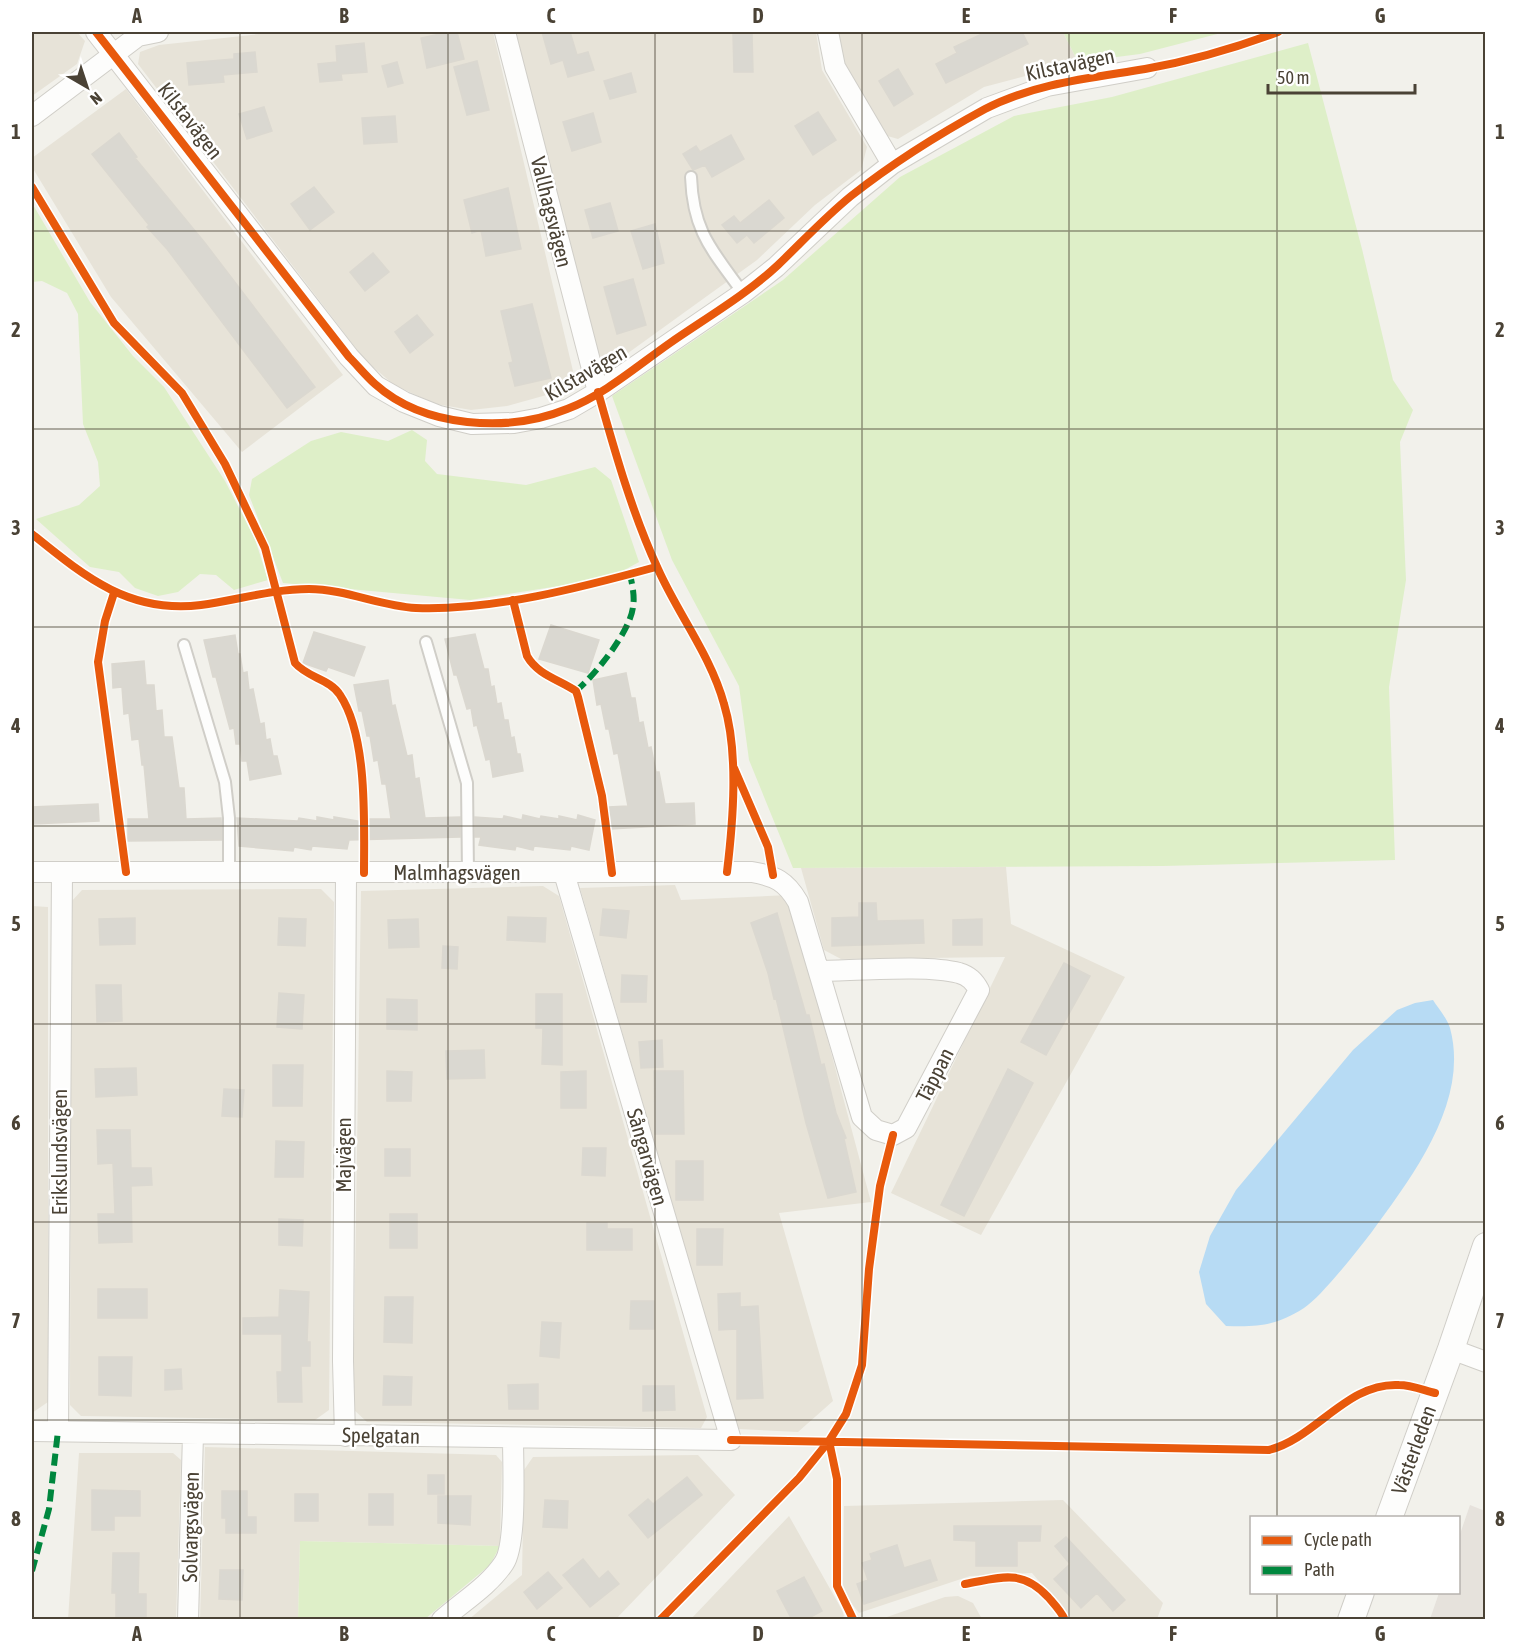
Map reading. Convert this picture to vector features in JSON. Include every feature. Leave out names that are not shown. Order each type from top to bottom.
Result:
[{"type":"street","name":"Kilstavägen","points":[[96,32],[350,357],[376,386],[430,413],[472,424],[514,423],[541,418],[569,409],[598,392],[743,293],[776,267],[850,197],[892,164],[987,108],[1017,95],[1075,79],[1147,68]]},
{"type":"street","points":[[32,116],[138,36],[159,32]]},
{"type":"street","name":"Vallhagsvägen","points":[[505,32],[598,392]]},
{"type":"street","points":[[828,32],[835,66],[892,164]]},
{"type":"street","name":"Malmhagsvägen","points":[[32,872],[346,874],[752,872],[773,875],[789,886],[798,902],[819,971]]},
{"type":"street","name":"Erikslundsvägen","points":[[58,1431],[62,872]]},
{"type":"street","name":"Sångarvägen","points":[[564,873],[731,1440]]},
{"type":"street","name":"Majvägen","points":[[345,1436],[343,1361],[346,874]]},
{"type":"street","name":"Täppan","points":[[934,970],[959,973],[973,980],[979,990],[906,1128],[893,1134],[876,1130],[862,1117],[819,971],[934,970]]},
{"type":"street","name":"Västerleden","points":[[1390,1516],[1451,1349],[1485,1246]]},
{"type":"street","points":[[1451,1349],[1485,1362]]},
{"type":"street","name":"Spelgatan","points":[[32,1431],[513,1439],[731,1440]]},
{"type":"street","name":"Solvargsvägen","points":[[188,1620],[193,1434]]},
{"type":"street","points":[[442,1620],[492,1578],[505,1562],[511,1544],[513,1439]]},
{"type":"street","points":[[1351,1620],[1361,1594]]},
{"type":"lane","points":[[692,177],[692,205],[697,222],[710,248],[743,293]]},
{"type":"lane","points":[[426,642],[467,783],[468,873]]},
{"type":"lane","points":[[184,645],[225,782],[229,818],[229,873]]},
{"type":"shaded area","points":[[32,32],[77,32],[85,41],[77,64],[32,96]]},
{"type":"shaded area","points":[[278,32],[493,32],[573,371],[561,391],[507,406],[471,410],[436,404],[394,385],[365,360],[138,64],[140,52],[159,45]]},
{"type":"shaded area","points":[[516,32],[816,32],[822,70],[867,147],[861,170],[815,205],[757,260],[617,361],[606,360],[593,351]]},
{"type":"shaded area","points":[[836,32],[1063,32],[1078,62],[984,87],[898,139],[884,135],[841,60]]},
{"type":"shaded area","points":[[126,89],[343,375],[242,452],[111,297],[32,167],[32,158]]},
{"type":"shaded area","points":[[1006,867],[1011,924],[1125,977],[981,1235],[891,1193],[1005,957],[841,959],[824,950],[801,868]]},
{"type":"shaded area","points":[[675,885],[681,900],[789,895],[871,1202],[779,1213],[833,1401],[798,1432],[738,1429],[580,888]]},
{"type":"shaded area","points":[[543,886],[559,896],[707,1417],[701,1428],[367,1422],[353,1409],[361,891]]},
{"type":"shaded area","points":[[321,889],[334,902],[329,1410],[315,1420],[81,1416],[70,1405],[71,902],[82,890]]},
{"type":"shaded area","points":[[32,906],[48,907],[48,1402],[32,1413]]},
{"type":"shaded area","points":[[205,1447],[496,1455],[502,1462],[500,1546],[300,1541],[298,1619],[200,1620]]},
{"type":"shaded area","points":[[79,1453],[173,1453],[181,1460],[176,1619],[68,1620]]},
{"type":"shaded area","points":[[698,1455],[735,1495],[616,1619],[468,1620],[522,1575],[524,1470],[533,1457]]},
{"type":"shaded area","points":[[1063,1500],[1163,1603],[1157,1619],[1071,1619],[1032,1573],[970,1576],[859,1613],[848,1599],[843,1585],[844,1506]]},
{"type":"shaded area","points":[[1470,1505],[1485,1511],[1485,1619],[1430,1619],[1439,1594],[1460,1594],[1460,1534]]},
{"type":"shaded area","points":[[789,1516],[842,1610],[844,1616],[841,1620],[690,1620]]},
{"type":"shaded area","points":[[958,1596],[973,1603],[982,1619],[881,1619],[945,1597]]},
{"type":"green space","points":[[1063,32],[1225,32],[1140,54],[1078,62]]},
{"type":"green space","points":[[1308,43],[1362,249],[1393,380],[1413,410],[1400,442],[1406,580],[1389,687],[1395,860],[1163,866],[793,868],[749,760],[739,686],[672,560],[612,396],[783,280],[900,177],[1014,116],[1112,97]]},
{"type":"green space","points":[[32,203],[90,302],[133,356],[164,387],[225,481],[255,539],[268,580],[234,590],[216,575],[200,574],[178,592],[158,596],[135,588],[119,572],[90,567],[36,519],[79,505],[100,486],[98,462],[83,424],[78,314],[67,293],[42,281],[32,282]]},
{"type":"green space","points":[[412,430],[427,440],[425,461],[437,474],[526,485],[595,467],[611,480],[639,562],[610,578],[470,600],[283,583],[249,495],[252,479],[311,441],[341,432],[388,441]]},
{"type":"green space","points":[[300,1541],[500,1546],[490,1565],[425,1619],[298,1620]]},
{"type":"water","points":[[1433,1000],[1450,1028],[1454,1056],[1452,1083],[1445,1111],[1419,1163],[1371,1233],[1339,1273],[1304,1308],[1275,1322],[1226,1326],[1206,1304],[1199,1272],[1210,1236],[1236,1190],[1353,1050],[1397,1010],[1415,1003]]},
{"type":"building","points":[[457,32],[464,59],[427,68],[421,38]]},
{"type":"building","points":[[542,32],[570,32],[577,55],[588,52],[594,70],[568,77],[563,60],[551,64]]},
{"type":"building","points":[[986,32],[1022,32],[1028,44],[946,83],[936,64],[957,53],[954,47]]},
{"type":"building","points":[[733,34],[752,34],[753,72],[734,72]]},
{"type":"building","points":[[364,43],[367,72],[341,74],[342,80],[320,82],[318,64],[337,62],[336,46]]},
{"type":"building","points":[[255,52],[257,72],[223,75],[224,82],[189,85],[187,63],[234,59],[234,54]]},
{"type":"building","points":[[477,61],[489,110],[467,115],[454,67]]},
{"type":"building","points":[[397,62],[403,83],[388,87],[382,66]]},
{"type":"building","points":[[898,69],[913,94],[894,106],[879,81]]},
{"type":"building","points":[[631,73],[636,92],[610,99],[604,81]]},
{"type":"building","points":[[264,107],[272,131],[247,139],[239,114]]},
{"type":"building","points":[[818,112],[836,140],[813,155],[795,126]]},
{"type":"building","points":[[593,113],[601,142],[572,151],[563,122]]},
{"type":"building","points":[[395,116],[397,142],[364,144],[362,118]]},
{"type":"building","points":[[119,133],[137,157],[135,158],[205,243],[315,387],[287,408],[167,249],[147,227],[149,225],[92,154]]},
{"type":"building","points":[[731,135],[744,159],[712,177],[705,165],[693,170],[683,154],[696,146],[700,152]]},
{"type":"building","points":[[314,187],[334,212],[310,230],[291,204]]},
{"type":"building","points":[[508,188],[521,249],[486,256],[481,230],[472,233],[464,200]]},
{"type":"building","points":[[769,200],[784,218],[754,243],[747,235],[737,243],[722,225],[734,216],[740,223]]},
{"type":"building","points":[[610,203],[618,231],[593,238],[585,210]]},
{"type":"building","points":[[655,224],[664,263],[643,269],[631,231]]},
{"type":"building","points":[[373,253],[389,272],[365,291],[350,272]]},
{"type":"building","points":[[633,279],[646,325],[617,334],[604,287]]},
{"type":"building","points":[[532,304],[551,378],[515,386],[509,363],[513,362],[501,311]]},
{"type":"building","points":[[417,315],[433,335],[410,353],[395,332]]},
{"type":"building","points":[[551,625],[599,640],[588,673],[539,659]]},
{"type":"building","points":[[314,632],[365,647],[354,676],[328,667],[326,671],[303,663]]},
{"type":"building","points":[[475,634],[484,669],[488,669],[491,687],[494,686],[497,704],[501,703],[504,720],[508,720],[511,738],[514,737],[523,771],[493,777],[490,759],[486,760],[477,725],[474,726],[471,708],[467,709],[457,675],[454,675],[445,639]]},
{"type":"building","points":[[235,635],[243,673],[247,672],[249,690],[253,689],[260,724],[264,723],[266,740],[270,739],[273,756],[277,756],[281,774],[250,780],[247,761],[242,761],[240,744],[236,744],[234,728],[230,729],[204,640]]},
{"type":"building","points":[[144,661],[146,685],[154,685],[156,711],[162,710],[164,737],[172,737],[179,788],[184,788],[186,819],[221,818],[222,840],[128,841],[128,819],[149,819],[139,739],[132,740],[129,713],[124,714],[122,687],[113,688],[112,664]]},
{"type":"building","points":[[626,673],[631,698],[635,698],[639,723],[643,722],[648,748],[651,747],[656,772],[659,772],[665,804],[694,803],[695,824],[611,829],[609,807],[628,806],[618,753],[614,754],[601,704],[597,705],[593,680]]},
{"type":"building","points":[[388,680],[392,706],[395,705],[407,756],[412,755],[415,779],[419,778],[425,818],[460,817],[460,837],[349,840],[347,849],[312,846],[311,850],[294,847],[293,851],[239,846],[237,818],[298,821],[299,818],[317,821],[317,817],[334,820],[334,817],[369,823],[369,819],[391,819],[386,784],[382,784],[378,760],[374,761],[370,736],[367,736],[362,711],[359,711],[354,685]]},
{"type":"building","points":[[98,804],[99,821],[32,824],[32,807]]},
{"type":"building","points":[[523,815],[540,819],[541,816],[559,819],[559,816],[577,820],[578,815],[595,820],[589,850],[571,846],[570,850],[534,846],[533,850],[516,846],[515,850],[479,845],[481,837],[475,837],[475,817],[503,819],[504,816],[522,820]]},
{"type":"building","points":[[859,903],[876,903],[877,921],[923,920],[924,943],[832,946],[832,918],[859,917]]},
{"type":"building","points":[[603,909],[629,911],[626,938],[600,935]]},
{"type":"building","points":[[777,913],[806,1015],[809,1015],[821,1065],[824,1064],[836,1113],[846,1138],[844,1139],[856,1192],[828,1198],[806,1123],[776,998],[774,999],[751,923]]},
{"type":"building","points":[[508,917],[546,918],[545,942],[507,940]]},
{"type":"building","points":[[135,918],[135,944],[100,945],[99,919]]},
{"type":"building","points":[[279,918],[306,919],[305,946],[278,945]]},
{"type":"building","points":[[418,919],[419,947],[389,948],[388,920]]},
{"type":"building","points":[[982,919],[982,945],[953,945],[953,920]]},
{"type":"building","points":[[443,946],[458,947],[457,969],[442,968]]},
{"type":"building","points":[[1064,963],[1090,976],[1046,1055],[1021,1042]]},
{"type":"building","points":[[622,975],[647,976],[646,1002],[621,1002]]},
{"type":"building","points":[[96,985],[121,985],[122,1021],[97,1022]]},
{"type":"building","points":[[279,993],[304,995],[302,1029],[277,1027]]},
{"type":"building","points":[[536,994],[562,994],[562,1065],[542,1064],[543,1028],[536,1028]]},
{"type":"building","points":[[387,999],[417,1000],[417,1030],[387,1029]]},
{"type":"building","points":[[662,1040],[663,1067],[641,1068],[639,1042]]},
{"type":"building","points":[[484,1050],[485,1078],[447,1079],[446,1051]]},
{"type":"building","points":[[273,1065],[303,1065],[302,1106],[273,1106]]},
{"type":"building","points":[[136,1068],[137,1095],[96,1097],[95,1069]]},
{"type":"building","points":[[1008,1069],[1033,1083],[964,1216],[941,1205]]},
{"type":"building","points":[[387,1071],[412,1072],[411,1101],[387,1101]]},
{"type":"building","points":[[586,1071],[586,1108],[561,1108],[561,1072]]},
{"type":"building","points":[[654,1071],[683,1071],[684,1134],[655,1134]]},
{"type":"building","points":[[224,1089],[244,1090],[242,1117],[222,1116]]},
{"type":"building","points":[[97,1130],[130,1130],[131,1168],[151,1168],[152,1185],[131,1186],[132,1242],[99,1243],[98,1214],[115,1214],[113,1163],[98,1164]]},
{"type":"building","points":[[276,1141],[304,1142],[303,1177],[275,1177]]},
{"type":"building","points":[[583,1148],[606,1148],[605,1176],[582,1175]]},
{"type":"building","points":[[385,1149],[410,1149],[410,1176],[385,1176]]},
{"type":"building","points":[[676,1161],[703,1161],[703,1200],[676,1200]]},
{"type":"building","points":[[390,1214],[417,1214],[417,1248],[390,1248]]},
{"type":"building","points":[[279,1219],[303,1220],[302,1246],[279,1245]]},
{"type":"building","points":[[587,1223],[607,1223],[607,1229],[632,1229],[632,1250],[587,1250]]},
{"type":"building","points":[[697,1229],[723,1229],[722,1265],[697,1265]]},
{"type":"building","points":[[98,1289],[147,1289],[147,1318],[98,1318]]},
{"type":"building","points":[[280,1290],[309,1292],[307,1342],[310,1342],[310,1366],[301,1366],[302,1402],[278,1402],[277,1372],[282,1372],[282,1334],[243,1334],[243,1318],[279,1317]]},
{"type":"building","points":[[740,1293],[740,1307],[758,1306],[763,1398],[737,1399],[737,1329],[719,1330],[718,1294]]},
{"type":"building","points":[[385,1297],[413,1297],[412,1343],[384,1342]]},
{"type":"building","points":[[631,1301],[654,1301],[654,1329],[630,1329]]},
{"type":"building","points":[[542,1322],[561,1323],[559,1358],[540,1356]]},
{"type":"building","points":[[99,1357],[132,1357],[131,1396],[99,1395]]},
{"type":"building","points":[[181,1369],[182,1389],[165,1390],[165,1370]]},
{"type":"building","points":[[384,1376],[412,1377],[411,1405],[383,1405]]},
{"type":"building","points":[[538,1384],[538,1409],[509,1409],[508,1385]]},
{"type":"building","points":[[643,1386],[674,1386],[675,1410],[643,1411]]},
{"type":"building","points":[[428,1475],[444,1475],[444,1494],[428,1494]]},
{"type":"building","points":[[687,1477],[702,1495],[648,1538],[629,1515],[648,1499],[653,1504]]},
{"type":"building","points":[[92,1490],[140,1491],[140,1516],[114,1516],[114,1530],[92,1530]]},
{"type":"building","points":[[222,1491],[247,1491],[247,1517],[256,1517],[256,1533],[226,1533],[226,1518],[222,1518]]},
{"type":"building","points":[[295,1494],[318,1494],[318,1521],[295,1521]]},
{"type":"building","points":[[369,1494],[393,1494],[393,1525],[369,1525]]},
{"type":"building","points":[[438,1496],[471,1496],[470,1525],[438,1523]]},
{"type":"building","points":[[545,1500],[568,1501],[567,1528],[543,1527]]},
{"type":"building","points":[[954,1526],[1041,1526],[1040,1541],[1017,1541],[1017,1566],[976,1566],[976,1541],[954,1540]]},
{"type":"building","points":[[1066,1537],[1125,1600],[1113,1611],[1097,1593],[1081,1608],[1054,1579],[1070,1564],[1055,1546]]},
{"type":"building","points":[[897,1545],[904,1568],[930,1560],[937,1580],[864,1604],[857,1584],[868,1580],[862,1563],[872,1560],[870,1554]]},
{"type":"building","points":[[113,1553],[139,1553],[138,1594],[146,1594],[146,1620],[116,1620],[116,1593],[112,1593]]},
{"type":"building","points":[[583,1559],[599,1579],[608,1571],[619,1584],[590,1607],[563,1575]]},
{"type":"building","points":[[220,1570],[243,1570],[242,1600],[219,1599]]},
{"type":"building","points":[[548,1572],[562,1588],[537,1609],[524,1592]]},
{"type":"building","points":[[804,1577],[822,1611],[805,1620],[792,1620],[777,1591]]},
{"type":"marked path","points":[[576,691],[602,664],[626,628],[634,603],[630,574]]},
{"type":"marked path","points":[[32,1571],[49,1509],[58,1431]]},
{"type":"cycle path","points":[[96,32],[349,357],[372,381],[395,399],[417,410],[442,418],[493,423],[544,417],[581,403],[607,388],[753,286],[832,212],[883,172],[985,109],[1043,87],[1179,62],[1229,49],[1278,32]]},
{"type":"cycle path","points":[[32,187],[114,323],[182,393],[225,464],[265,548],[295,663],[306,672],[331,685],[340,695],[349,713],[360,757],[364,873]]},
{"type":"cycle path","points":[[598,392],[640,526],[666,586],[703,652],[724,704],[729,723],[733,766],[733,810],[727,872]]},
{"type":"cycle path","points":[[32,534],[70,564],[109,589],[152,604],[175,606],[201,605],[296,589],[336,592],[403,607],[475,606],[568,590],[656,567]]},
{"type":"cycle path","points":[[114,593],[105,621],[98,662],[126,872]]},
{"type":"cycle path","points":[[513,600],[527,656],[537,668],[576,691],[602,796],[612,873]]},
{"type":"cycle path","points":[[734,768],[768,847],[773,875]]},
{"type":"cycle path","points":[[660,1620],[799,1478],[829,1441],[846,1414],[862,1365],[869,1269],[880,1186],[893,1135]]},
{"type":"cycle path","points":[[731,1440],[1269,1450],[1286,1444],[1302,1434],[1347,1401],[1380,1386],[1399,1385],[1435,1393]]},
{"type":"cycle path","points":[[829,1441],[837,1479],[837,1586],[853,1619]]},
{"type":"cycle path","points":[[965,1584],[1010,1577],[1029,1582],[1048,1597],[1065,1620]]}]
